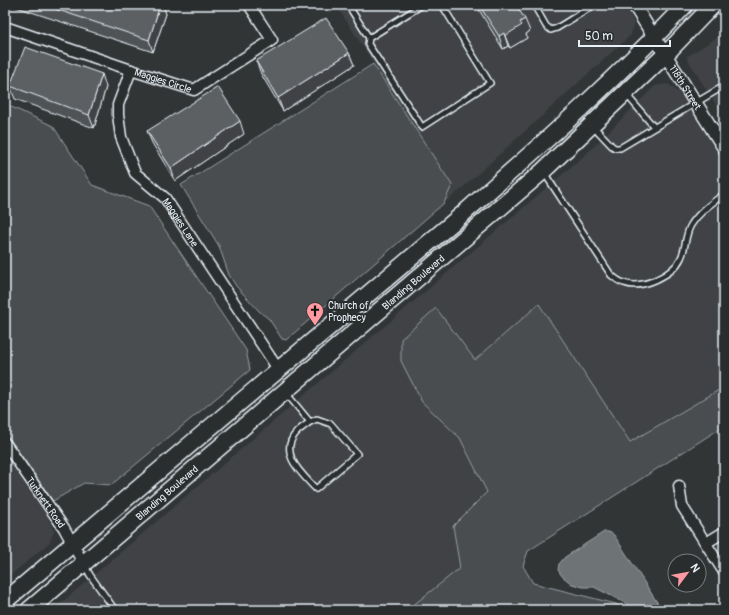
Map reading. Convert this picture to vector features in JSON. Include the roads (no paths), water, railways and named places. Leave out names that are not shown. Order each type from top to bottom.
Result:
[{"type":"main road","name":"Blanding Boulevard","points":[[5,601],[464,213],[530,154],[654,38],[685,5]]},
{"type":"main road","name":"Blanding Boulevard","points":[[30,610],[83,563],[478,228],[543,171],[625,94],[713,5]]},
{"type":"main road","points":[[285,392],[291,372],[317,337]]},
{"type":"main road","points":[[245,426],[271,392],[278,369]]},
{"type":"street","name":"Maggies Circle","points":[[5,27],[194,90],[272,40],[249,5]]},
{"type":"street","name":"118th Street","points":[[634,5],[724,148]]},
{"type":"street","name":"Maggies Lane","points":[[131,70],[118,106],[118,115],[120,137],[135,173],[165,198],[278,369]]},
{"type":"street","points":[[464,213],[478,228]]},
{"type":"street","name":"Turknett Road","points":[[5,443],[74,544],[83,563]]},
{"type":"street","points":[[679,486],[682,506],[724,572]]},
{"type":"street","points":[[706,544],[724,532]]},
{"type":"lane","points":[[348,5],[368,38],[368,44],[422,127],[490,83],[442,5]]},
{"type":"lane","points":[[368,38],[422,5]]},
{"type":"lane","points":[[534,5],[546,26],[551,30],[557,28],[594,5]]},
{"type":"lane","points":[[592,126],[615,148],[620,148],[724,86]]},
{"type":"lane","points":[[625,94],[654,127]]},
{"type":"lane","points":[[543,171],[611,275],[624,283],[637,285],[655,280],[670,272],[681,258],[690,226],[700,212],[724,194]]},
{"type":"lane","points":[[285,392],[310,422]]},
{"type":"lane","points":[[317,419],[331,424],[357,454],[316,489],[294,464],[290,450],[290,442],[297,432],[310,422],[317,419]]},
{"type":"lane","points":[[83,563],[115,610]]},
{"type":"place","name":"Church of Prophecy","points":[[315,326]]}]
